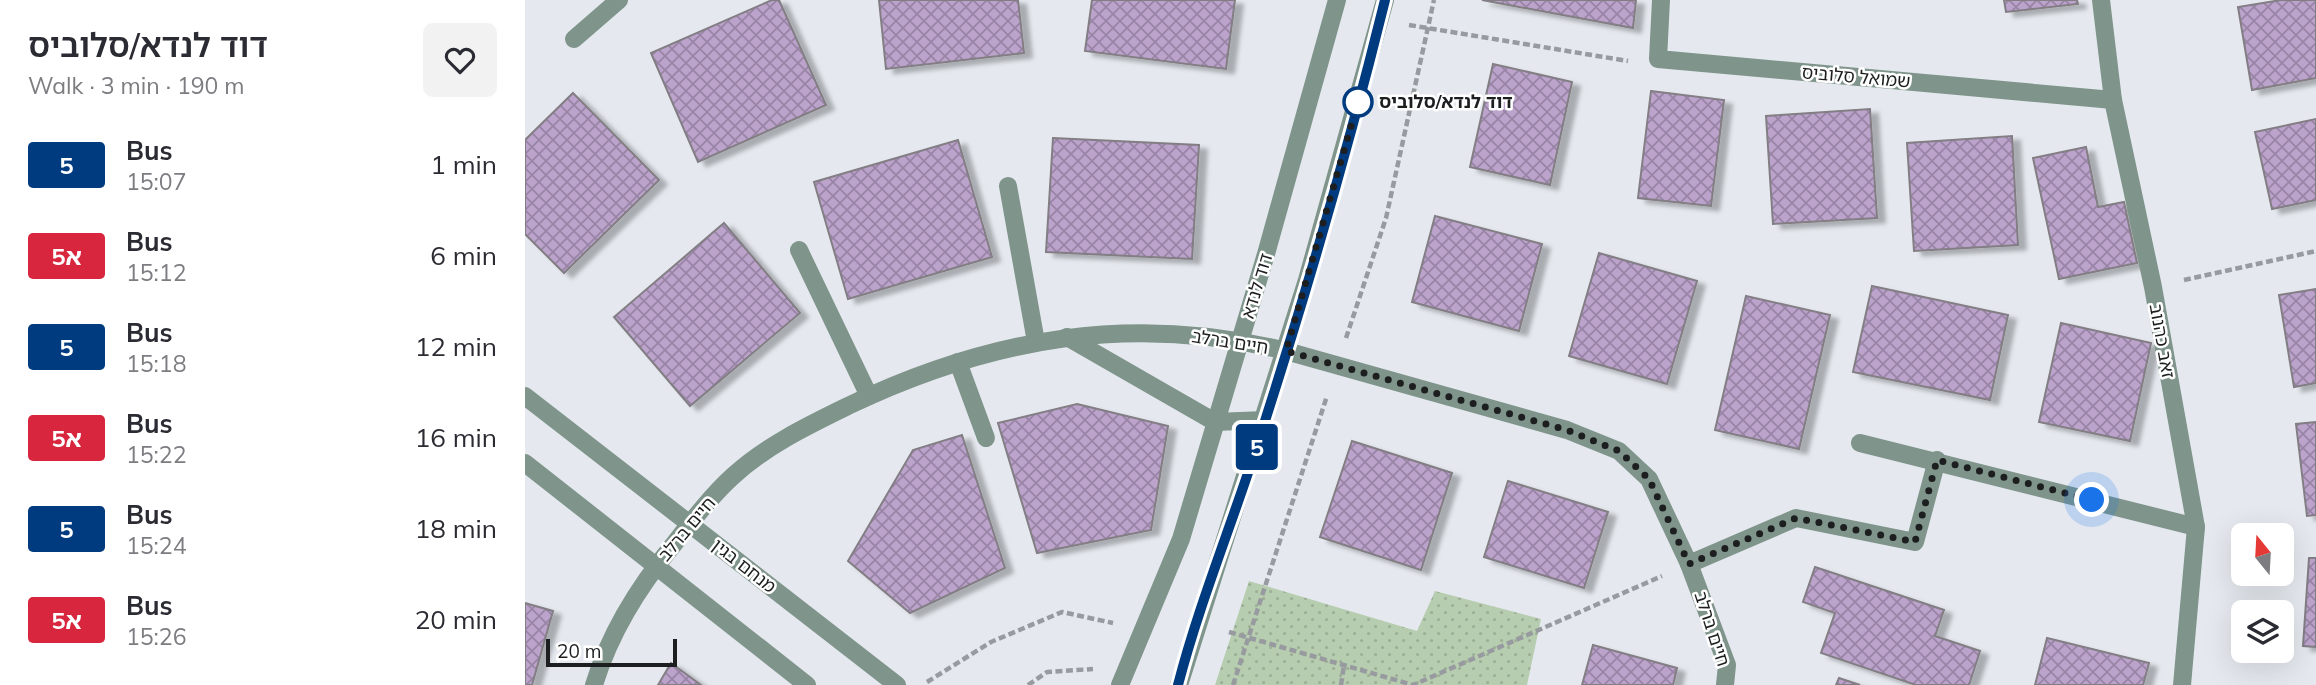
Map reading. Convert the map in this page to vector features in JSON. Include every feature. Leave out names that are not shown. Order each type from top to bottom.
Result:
[{"type":"street","points":[[574,39],[619,0]]},
{"type":"street","name":"דוד לנדא","points":[[1122,681],[1181,539],[1337,0]]},
{"type":"street","points":[[1178,685],[1286,351],[1385,0]]},
{"type":"street","points":[[1658,59],[1661,0]]},
{"type":"street","name":"זאב כהנוב","points":[[2101,0],[2113,100],[2153,287],[2196,527],[2182,685]]},
{"type":"street","name":"שמואל סלוביס","points":[[1658,59],[2113,100]]},
{"type":"street","points":[[1007,186],[1036,342]]},
{"type":"street","points":[[799,250],[869,396]]},
{"type":"street","name":"חיים ברלב","points":[[594,685],[622,616],[656,566],[733,476],[781,440],[907,378],[995,350],[1067,337],[1149,331],[1240,340],[1286,351],[1567,430],[1619,451],[1649,479],[1689,564],[1727,665],[1725,685]]},
{"type":"street","points":[[1067,337],[1215,422],[1265,420]]},
{"type":"street","points":[[958,362],[986,438]]},
{"type":"street","name":"מנחם בגין","points":[[525,396],[897,685]]},
{"type":"street","points":[[1860,443],[1937,460],[2196,527]]},
{"type":"street","points":[[1689,564],[1796,518],[1915,542],[1937,460]]},
{"type":"street","points":[[525,463],[807,685]]},
{"type":"path","points":[[1380,20],[1635,62],[1658,59]]},
{"type":"path","points":[[2153,287],[2316,251]]},
{"type":"path","points":[[1198,623],[1413,685],[1689,564]]},
{"type":"path","points":[[923,685],[991,642],[1062,612],[1145,629]]},
{"type":"path","points":[[1341,685],[1344,665]]},
{"type":"path","points":[[1028,685],[1047,672],[1091,668],[1122,681]]},
{"type":"green space","points":[[1249,581],[1417,631],[1435,591],[1541,619],[1527,685],[1215,685]]},
{"type":"building","points":[[772,0],[779,0],[826,105],[698,162],[651,53]]},
{"type":"building","points":[[879,0],[1018,0],[1024,53],[886,69]]},
{"type":"building","points":[[1092,0],[1235,0],[1226,69],[1085,51]]},
{"type":"building","points":[[1482,0],[1636,0],[1633,28]]},
{"type":"building","points":[[2004,0],[2077,0],[2078,4],[2006,12]]},
{"type":"building","points":[[2281,0],[2316,0],[2316,78],[2252,90],[2238,7]]},
{"type":"building","points":[[1493,64],[1572,82],[1550,185],[1470,167]]},
{"type":"building","points":[[1651,91],[1724,100],[1711,206],[1638,198]]},
{"type":"building","points":[[573,93],[659,180],[564,273],[525,234],[525,140]]},
{"type":"building","points":[[1870,109],[1877,218],[1773,224],[1766,116]]},
{"type":"building","points":[[2316,119],[2316,200],[2272,209],[2255,132]]},
{"type":"building","points":[[2012,136],[2018,245],[1914,251],[1907,143]]},
{"type":"building","points":[[1053,138],[1199,145],[1192,259],[1046,252]]},
{"type":"building","points":[[958,140],[992,257],[848,299],[814,182]]},
{"type":"building","points":[[2086,147],[2098,207],[2124,202],[2137,263],[2059,279],[2033,158]]},
{"type":"building","points":[[1435,216],[1542,244],[1519,331],[1412,302]]},
{"type":"building","points":[[724,223],[800,313],[690,406],[614,317]]},
{"type":"building","points":[[1599,253],[1697,281],[1667,384],[1569,356]]},
{"type":"building","points":[[1872,286],[2008,315],[1990,400],[1853,372]]},
{"type":"building","points":[[2316,289],[2316,383],[2294,387],[2279,295]]},
{"type":"building","points":[[1746,296],[1830,315],[1799,449],[1715,430]]},
{"type":"building","points":[[2061,323],[2151,343],[2130,441],[2039,422]]},
{"type":"building","points":[[1077,404],[1168,426],[1151,530],[1037,553],[998,423]]},
{"type":"building","points":[[2316,422],[2316,515],[2307,516],[2296,424]]},
{"type":"building","points":[[962,435],[1005,568],[910,613],[848,561],[913,450]]},
{"type":"building","points":[[1352,441],[1452,473],[1421,570],[1320,537]]},
{"type":"building","points":[[1508,481],[1608,512],[1584,588],[1484,557]]},
{"type":"building","points":[[2309,558],[2316,558],[2316,647],[2303,646]]},
{"type":"building","points":[[1815,567],[1944,610],[1935,636],[1980,651],[1969,685],[1916,685],[1821,653],[1835,613],[1803,602]]},
{"type":"building","points":[[525,603],[553,611],[532,685],[525,685]]},
{"type":"building","points":[[2047,638],[2149,663],[2143,685],[2035,685]]},
{"type":"building","points":[[1593,645],[1677,668],[1673,685],[1582,685]]},
{"type":"building","points":[[671,663],[701,685],[658,685]]},
{"type":"building","points":[[1839,678],[1860,685],[1836,685]]},
{"type":"bus line","name":"5","points":[[1178,685],[1188,647],[1254,456],[1307,280],[1385,0]]},
{"type":"place","name":"דוד לנדא/סלוביס","points":[[1358,102]]},
{"type":"route","points":[[1358,102],[1286,351],[1567,430],[1619,451],[1649,479],[1689,564],[1796,518],[1915,542],[1937,460],[2092,500]]}]
